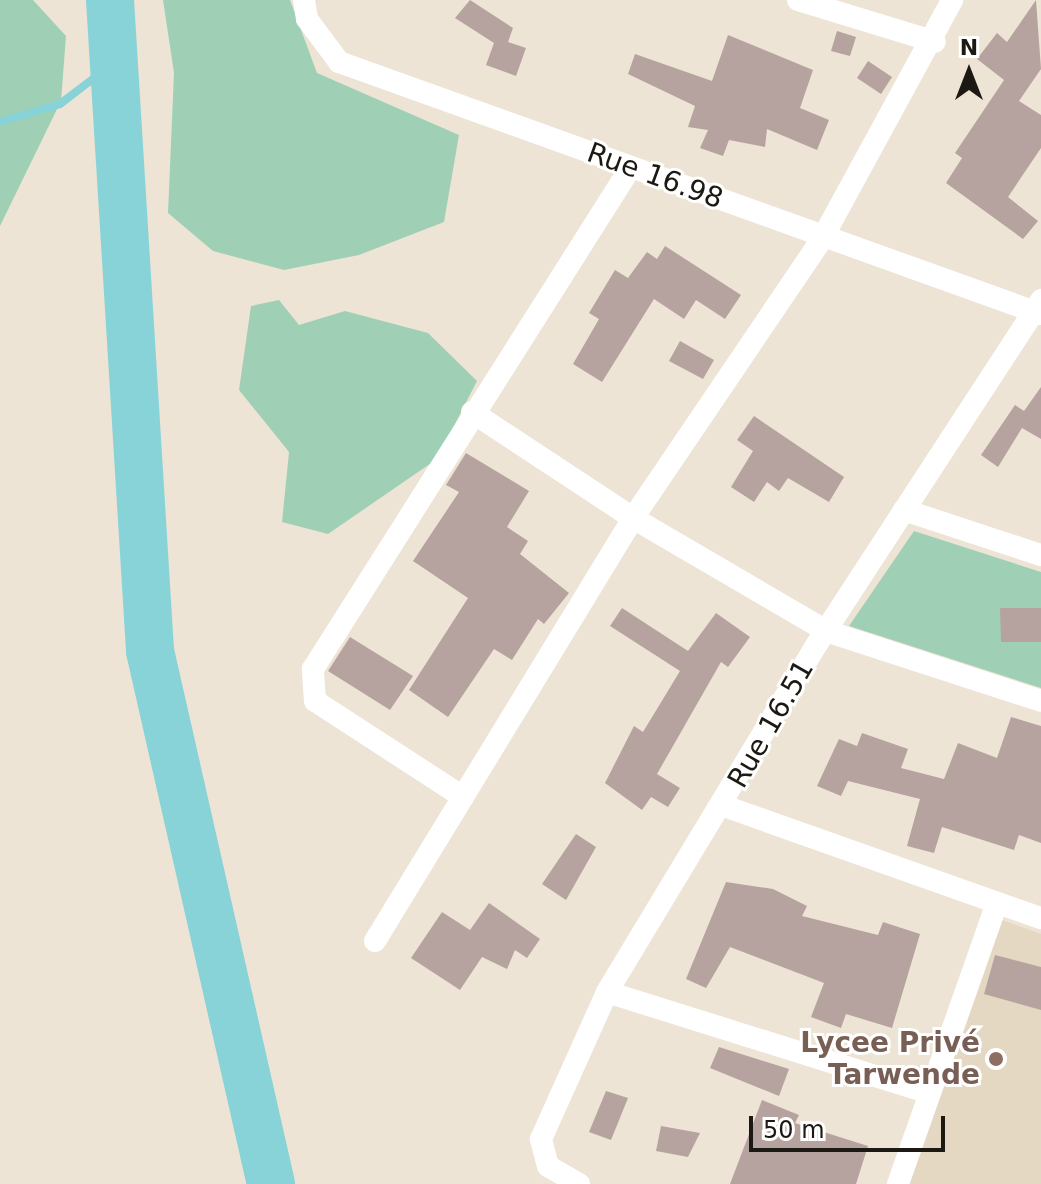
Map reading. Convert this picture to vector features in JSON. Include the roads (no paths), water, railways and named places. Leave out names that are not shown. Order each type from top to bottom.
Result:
[{"type":"street","name":"Rue 16.98","points":[[304,0],[307,19],[339,62],[823,237],[1039,308]]},
{"type":"street","points":[[798,0],[935,42]]},
{"type":"street","points":[[375,941],[633,518],[823,237],[935,42],[952,0]]},
{"type":"street","points":[[463,797],[315,701],[308,685],[472,412],[631,167]]},
{"type":"street","name":"Rue 16.51","points":[[579,1184],[548,1166],[541,1139],[607,992],[724,806],[826,631],[1039,308]]},
{"type":"street","points":[[472,412],[633,518],[826,631],[1041,701]]},
{"type":"street","points":[[904,510],[1041,555]]},
{"type":"street","points":[[724,806],[1041,918]]},
{"type":"street","points":[[898,1184],[997,903]]},
{"type":"street","points":[[607,992],[930,1093]]},
{"type":"waterway","points":[[110,0],[150,651],[271,1184]]},
{"type":"waterway","points":[[0,122],[60,104],[115,62]]},
{"type":"place","name":"Lycee Privé Tarwende","points":[[996,1059]]}]
